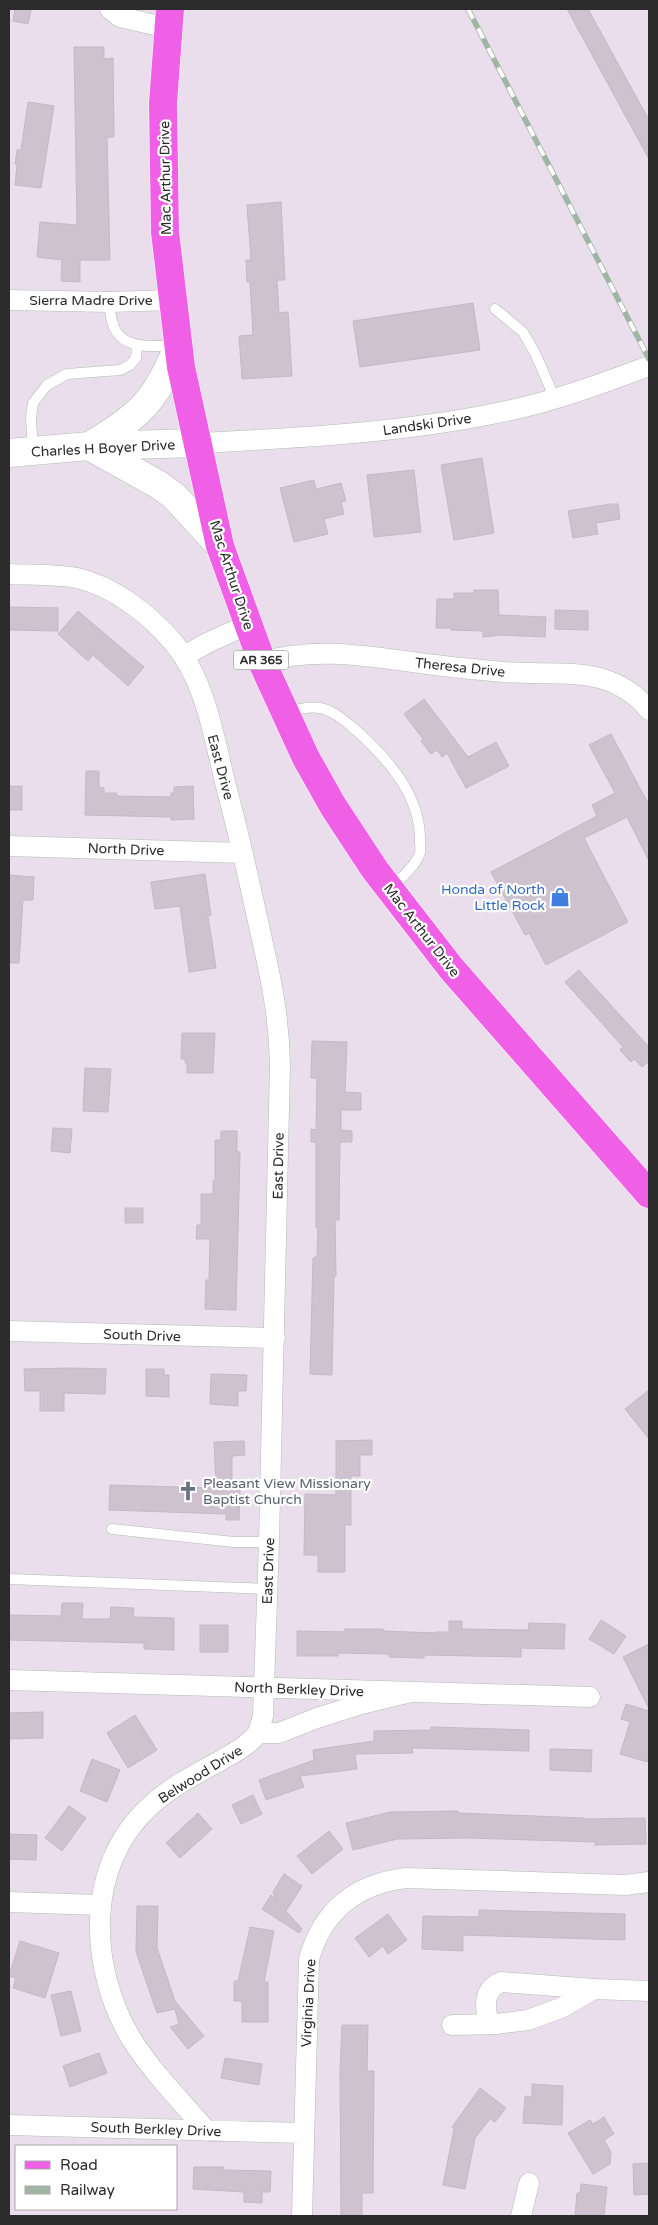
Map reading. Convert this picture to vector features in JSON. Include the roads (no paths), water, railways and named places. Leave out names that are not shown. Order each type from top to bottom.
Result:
[{"type":"main road","name":"Mac Arthur Drive","points":[[169,18],[163,103],[165,232],[178,346],[186,398],[220,546],[262,662],[284,713],[333,806],[390,889],[451,968],[649,1194]]},
{"type":"street","points":[[110,9],[120,17],[169,18]]},
{"type":"street","name":"Sierra Madre Drive","points":[[9,300],[110,302],[173,300]]},
{"type":"street","points":[[89,446],[116,431],[143,409],[162,381],[178,346]]},
{"type":"street","name":"Landski Drive","points":[[197,443],[392,429],[468,419],[555,399],[597,386],[649,366]]},
{"type":"street","name":"Charles H Boyer Drive","points":[[21,452],[89,446],[197,443]]},
{"type":"street","points":[[89,446],[159,485],[181,504],[220,546]]},
{"type":"street","name":"East Drive","points":[[9,574],[78,578],[115,593],[155,624],[184,656],[197,679],[204,700],[243,852],[279,1024],[280,1074],[275,1338],[268,1590],[263,1688]]},
{"type":"street","points":[[184,656],[207,643],[248,625]]},
{"type":"street","name":"Theresa Drive","points":[[262,662],[292,654],[328,653],[504,672],[600,678],[631,692],[649,710]]},
{"type":"street","name":"North Drive","points":[[9,846],[243,852]]},
{"type":"street","name":"South Drive","points":[[9,1331],[275,1338]]},
{"type":"street","name":"North Berkley Drive","points":[[9,1680],[590,1697]]},
{"type":"street","points":[[263,1688],[263,1716],[258,1733],[280,1733],[316,1718],[361,1704],[411,1692]]},
{"type":"street","name":"Belwood Drive","points":[[207,2131],[138,2048],[118,2012],[104,1970],[99,1938],[100,1905],[105,1878],[116,1851],[131,1826],[148,1807],[180,1784],[244,1747],[258,1733]]},
{"type":"street","name":"Virginia Drive","points":[[302,2216],[309,1959],[314,1944],[327,1920],[347,1900],[373,1885],[406,1878],[625,1885],[649,1882]]},
{"type":"street","points":[[9,1902],[100,1905]]},
{"type":"street","points":[[489,2024],[485,2004],[489,1991],[494,1985],[501,1982],[649,1991]]},
{"type":"street","points":[[452,2025],[528,2020],[549,2014],[594,1989]]},
{"type":"street","name":"South Berkley Drive","points":[[9,2125],[304,2133]]},
{"type":"street","points":[[521,2216],[529,2183]]},
{"type":"lane","points":[[110,302],[112,325],[123,339],[137,346],[178,346]]},
{"type":"lane","points":[[494,309],[523,332],[535,353],[555,399]]},
{"type":"lane","points":[[21,452],[31,418],[33,403],[47,385],[67,374],[130,366],[136,358],[137,346]]},
{"type":"lane","points":[[284,713],[302,707],[320,708],[334,713],[375,747],[401,778],[413,802],[420,827],[420,853],[406,873],[390,889]]},
{"type":"lane","points":[[112,1529],[234,1542],[269,1542]]},
{"type":"lane","points":[[9,1579],[268,1590]]},
{"type":"railway","points":[[468,9],[649,359]]},
{"type":"place","name":"Honda of North Little Rock","points":[[560,897]]},
{"type":"place","name":"Pleasant View Missionary Baptist Church","points":[[188,1491]]}]
